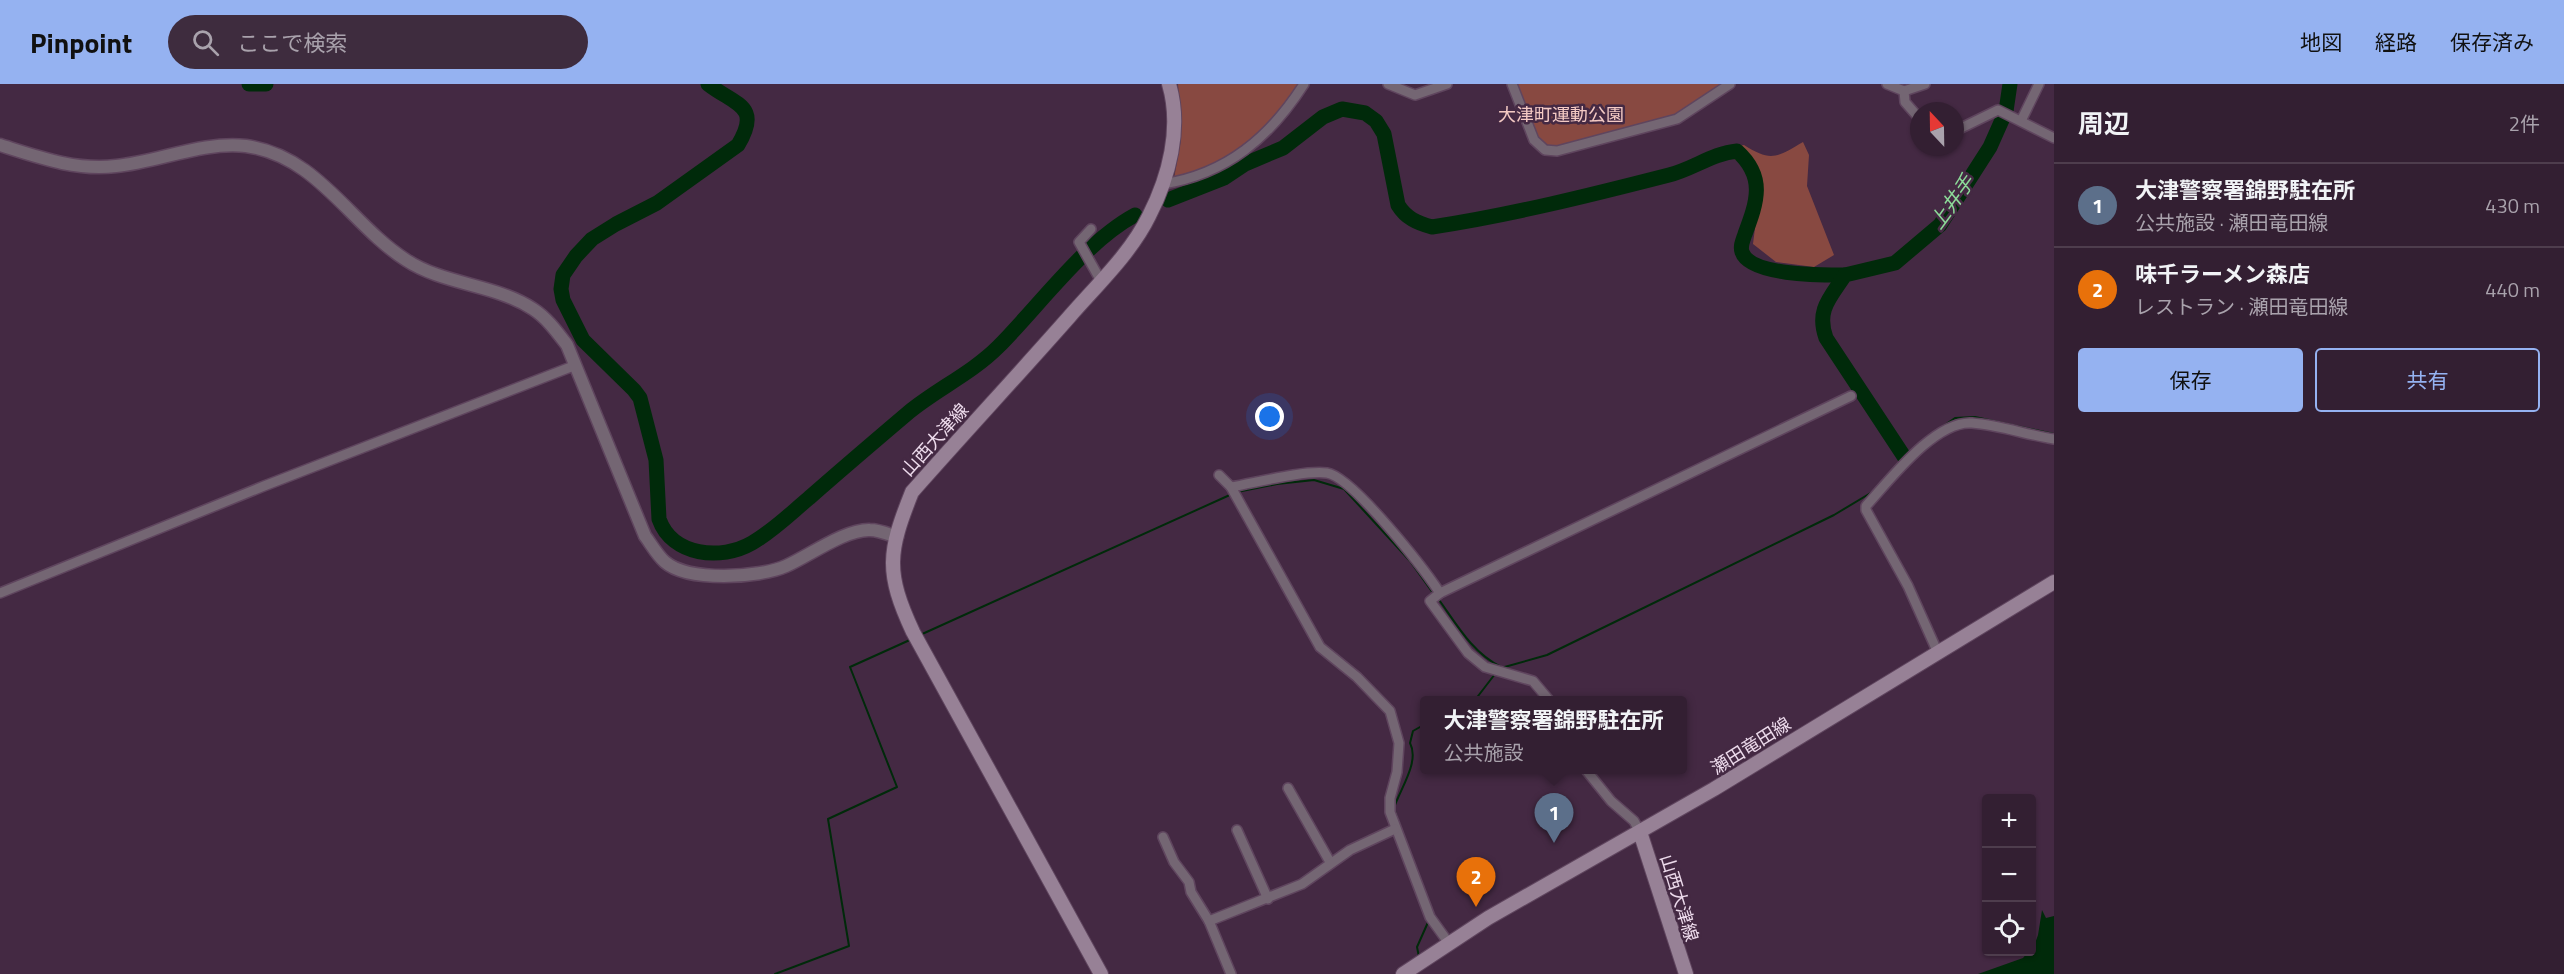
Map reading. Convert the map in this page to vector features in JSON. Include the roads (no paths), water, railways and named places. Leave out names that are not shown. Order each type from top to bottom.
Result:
[{"type":"main road","name":"山西大津線","points":[[1101,974],[913,633],[892,580],[892,561],[897,537],[912,492],[1101,281],[1134,242],[1149,218],[1164,184],[1169,164],[1174,117],[1169,84]]},
{"type":"main road","name":"瀬田竜田線","points":[[1402,974],[1416,970],[1448,942],[1640,832],[2054,582]]},
{"type":"main road","name":"山西大津線","points":[[1640,832],[1686,974]]},
{"type":"street","points":[[1164,184],[1189,180],[1219,168],[1249,147],[1287,110],[1304,84]]},
{"type":"street","points":[[1388,84],[1415,95],[1448,84]]},
{"type":"street","points":[[1512,84],[1534,140],[1545,150],[1557,151],[1677,119],[1730,84]]},
{"type":"street","points":[[1887,84],[1904,91],[1925,84]]},
{"type":"street","points":[[2021,121],[2039,84]]},
{"type":"street","points":[[1904,91],[1905,102],[1910,108]]},
{"type":"street","points":[[1964,127],[1998,110],[2054,138]]},
{"type":"street","points":[[0,145],[56,162],[94,168],[134,164],[224,146],[245,146],[284,157],[327,187],[391,249],[407,261],[427,271],[510,297],[534,309],[549,322],[567,345],[645,536],[665,562],[681,570],[712,577],[768,572],[784,567],[851,533],[868,530],[897,537]]},
{"type":"street","points":[[1091,229],[1079,242],[1101,281]]},
{"type":"street","points":[[0,593],[254,490],[576,365]]},
{"type":"street","points":[[1546,696],[1533,681],[1485,668],[1468,654],[1430,601],[1440,593],[1851,396]]},
{"type":"street","points":[[1938,653],[1908,586],[1866,510],[1866,506],[1928,441],[1949,428],[1970,423],[2054,439]]},
{"type":"street","points":[[1231,487],[1294,476],[1326,473],[1334,475],[1384,523],[1440,593]]},
{"type":"street","points":[[1219,475],[1231,487],[1320,647],[1357,677],[1390,711],[1394,719],[1399,743],[1397,772],[1390,798],[1390,813],[1430,917],[1448,942]]},
{"type":"street","points":[[1589,774],[1611,801],[1634,821],[1640,832]]},
{"type":"street","points":[[1288,788],[1330,862]]},
{"type":"street","points":[[1209,921],[1302,884],[1330,862],[1395,829]]},
{"type":"street","points":[[1237,830],[1268,899]]},
{"type":"street","points":[[1163,837],[1174,862],[1189,882],[1191,892],[1209,921],[1231,974]]},
{"type":"waterway","points":[[249,84],[266,84]]},
{"type":"waterway","points":[[708,84],[736,102],[746,114],[745,132],[738,145],[657,203],[592,239],[563,275],[561,289],[563,300],[583,340],[640,398],[656,460],[659,519],[665,531],[686,548],[699,552],[726,552],[740,549],[775,527],[909,412],[988,356],[1014,331],[1080,258],[1098,241],[1135,215]]},
{"type":"waterway","name":"上井手","points":[[1905,458],[1826,338],[1823,328],[1824,312],[1845,275],[1895,263],[1940,225],[1990,147],[2006,111],[2010,84]]},
{"type":"waterway","points":[[1168,200],[1224,178],[1245,164],[1283,148],[1323,117],[1342,109],[1365,113],[1376,121],[1384,134],[1398,205],[1412,219],[1432,227],[1521,211],[1610,190],[1678,172],[1728,152],[1737,151],[1752,170],[1755,180],[1755,201],[1742,245],[1742,252],[1748,260],[1773,270],[1845,275]]},
{"type":"waterway","points":[[1936,431],[1955,418],[1975,417],[2054,434]]},
{"type":"waterway","points":[[1237,492],[1314,480],[1344,489],[1410,561],[1433,593]]},
{"type":"waterway","points":[[1501,668],[1547,655],[1834,515],[1874,491]]},
{"type":"waterway","points":[[920,635],[1232,494]]},
{"type":"waterway","points":[[1437,597],[1473,645],[1490,661],[1501,667]]},
{"type":"waterway","points":[[775,974],[849,946],[828,819],[897,787],[850,667],[912,639]]},
{"type":"waterway","points":[[1478,696],[1495,674]]},
{"type":"waterway","points":[[1402,832],[1394,808],[1411,767],[1413,758],[1410,743],[1413,731],[1420,727]]},
{"type":"waterway","points":[[1404,837],[1421,882]]},
{"type":"waterway","points":[[1419,957],[1417,947],[1429,920]]},
{"type":"place","name":"大津警察署錦野駐在所","points":[[1554,843]]},
{"type":"place","name":"味千ラーメン森店","points":[[1476,907]]},
{"type":"park label","name":"大津町運動公園","points":[[1561,115]]}]
